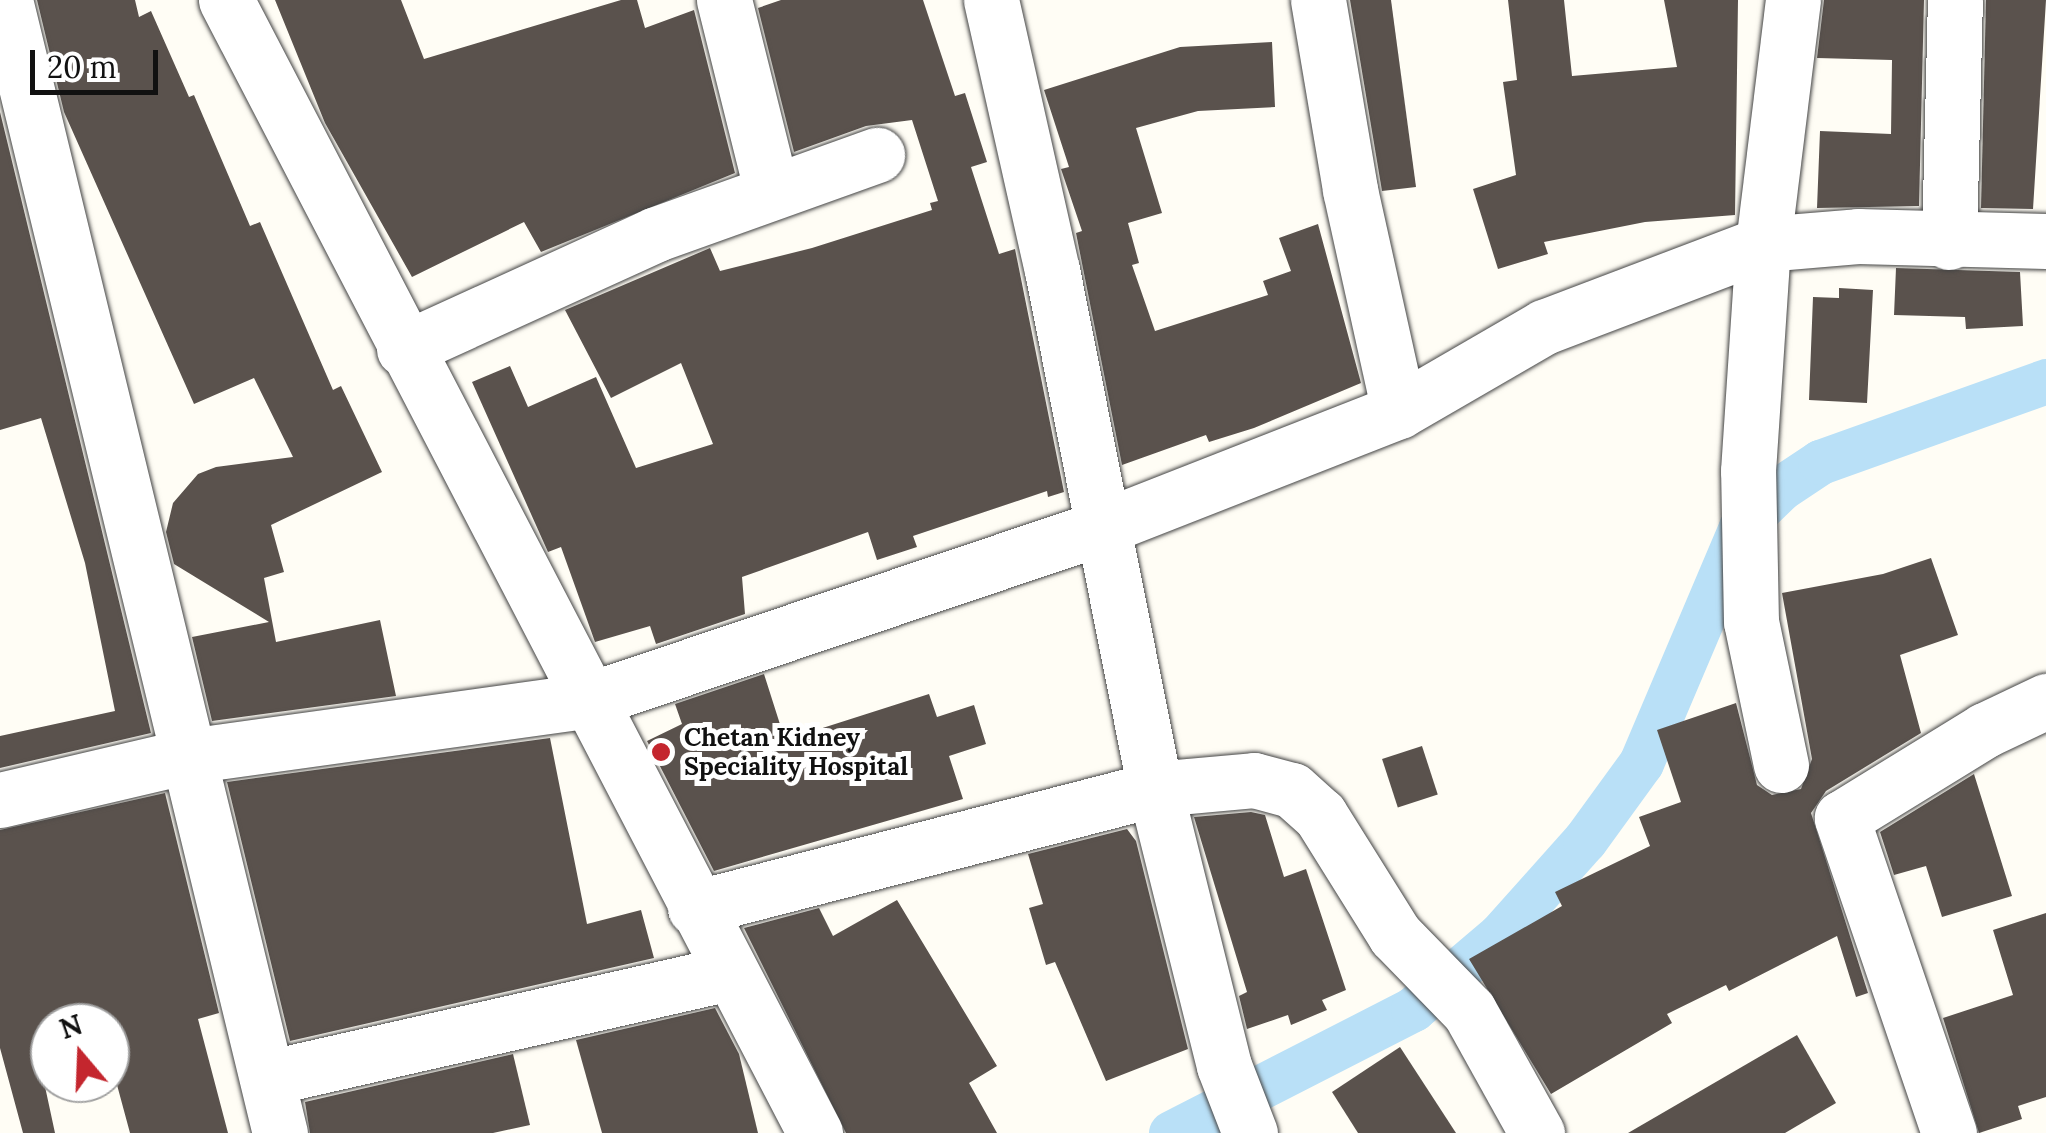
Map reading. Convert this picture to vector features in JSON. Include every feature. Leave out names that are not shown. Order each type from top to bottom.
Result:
[{"type":"street","points":[[5,0],[280,1133]]},
{"type":"street","points":[[226,0],[586,701],[814,1133]]},
{"type":"street","points":[[724,0],[771,189]]},
{"type":"street","points":[[991,0],[1052,270],[1100,528],[1155,789],[1224,1066],[1248,1127]]},
{"type":"street","points":[[1318,0],[1350,190],[1398,410]]},
{"type":"street","points":[[1781,765],[1751,622],[1753,546],[1748,471],[1763,244],[1793,0]]},
{"type":"street","points":[[1949,242],[1954,0]]},
{"type":"street","points":[[404,349],[771,189],[877,155]]},
{"type":"street","points":[[0,800],[188,756],[586,701],[1100,528],[1398,410],[1544,327],[1763,244],[1858,236],[1949,242],[2046,241]]},
{"type":"street","points":[[1949,1133],[1842,818],[1985,730],[2046,701]]},
{"type":"street","points":[[695,908],[1155,789],[1254,780],[1292,790],[1320,814],[1395,935],[1469,1010],[1537,1133]]},
{"type":"street","points":[[267,1078],[728,973]]},
{"type":"building","points":[[37,0],[135,0],[139,17],[151,11],[189,97],[194,95],[250,226],[260,222],[333,390],[341,386],[382,472],[271,525],[284,572],[264,578],[276,642],[380,620],[396,696],[212,721],[192,637],[269,622],[174,564],[166,532],[173,503],[198,474],[216,467],[293,457],[254,378],[194,404],[64,112]]},
{"type":"building","points":[[275,0],[401,0],[424,59],[621,0],[637,0],[645,28],[694,10],[735,173],[541,252],[524,222],[412,277],[325,123]]},
{"type":"building","points":[[781,0],[923,0],[955,96],[965,93],[987,162],[971,167],[999,254],[1015,249],[1064,492],[1048,497],[1047,491],[913,536],[917,547],[877,560],[868,532],[742,577],[745,614],[656,644],[650,626],[595,642],[561,547],[548,552],[472,382],[510,366],[528,407],[596,377],[636,468],[713,444],[681,363],[611,398],[565,310],[710,248],[720,271],[812,248],[932,210],[930,203],[938,201],[912,120],[866,126],[794,152],[758,8]]},
{"type":"building","points":[[1350,0],[1391,0],[1416,187],[1382,191]]},
{"type":"building","points":[[1508,0],[1564,0],[1572,76],[1677,67],[1664,0],[1738,0],[1735,215],[1645,222],[1544,242],[1548,254],[1498,269],[1473,189],[1516,175],[1503,82],[1517,80]]},
{"type":"building","points":[[1824,0],[1924,0],[1919,206],[1817,208],[1820,131],[1891,134],[1892,60],[1817,58]]},
{"type":"building","points":[[1986,0],[2046,0],[2033,209],[1981,208]]},
{"type":"building","points":[[1272,42],[1275,107],[1198,111],[1136,128],[1162,213],[1128,223],[1139,263],[1132,265],[1155,331],[1268,295],[1263,281],[1291,271],[1279,238],[1318,224],[1361,383],[1254,428],[1209,442],[1206,435],[1122,465],[1076,233],[1082,231],[1061,169],[1069,167],[1044,90],[1180,47]]},
{"type":"building","points":[[0,112],[151,733],[0,768],[0,736],[115,711],[85,563],[41,418],[0,430]]},
{"type":"building","points":[[1896,268],[2020,272],[2023,326],[1966,329],[1965,317],[1894,315]]},
{"type":"building","points":[[1839,288],[1873,290],[1867,403],[1809,400],[1813,297],[1839,298]]},
{"type":"building","points":[[1931,558],[1958,635],[1900,655],[1921,733],[1826,791],[1811,813],[1868,993],[1856,997],[1837,936],[1729,991],[1726,985],[1667,1014],[1672,1023],[1551,1094],[1469,959],[1562,906],[1555,892],[1650,846],[1639,817],[1681,802],[1657,730],[1736,703],[1757,785],[1772,795],[1801,789],[1812,759],[1782,593],[1883,574]]},
{"type":"building","points":[[764,674],[785,740],[929,694],[937,717],[974,705],[986,744],[949,756],[963,799],[714,871],[647,741],[682,724],[675,704]]},
{"type":"building","points":[[550,738],[587,924],[641,910],[654,958],[290,1041],[227,782]]},
{"type":"building","points":[[1422,746],[1438,795],[1398,807],[1382,759]]},
{"type":"building","points":[[1974,774],[2012,896],[1942,917],[1926,866],[1894,875],[1880,832]]},
{"type":"building","points":[[165,793],[219,1013],[198,1019],[228,1133],[130,1133],[122,1103],[130,1103],[130,1003],[30,1003],[30,1103],[49,1103],[55,1133],[23,1133],[0,1048],[0,830]]},
{"type":"building","points":[[1251,812],[1265,815],[1284,877],[1306,869],[1346,990],[1322,1000],[1327,1010],[1291,1025],[1288,1015],[1247,1029],[1239,996],[1247,992],[1194,817]]},
{"type":"building","points":[[1127,829],[1136,841],[1188,1049],[1106,1081],[1055,962],[1046,965],[1029,908],[1043,904],[1028,854]]},
{"type":"building","points":[[897,900],[997,1066],[969,1083],[997,1133],[846,1133],[744,928],[819,908],[833,936]]},
{"type":"building","points":[[2046,913],[2046,1097],[2018,1106],[2022,1119],[1979,1133],[1943,1018],[2013,995],[1993,930]]},
{"type":"building","points":[[715,1008],[739,1054],[758,1133],[602,1133],[576,1040]]},
{"type":"building","points":[[1797,1035],[1836,1103],[1785,1133],[1628,1133]]},
{"type":"building","points":[[1400,1047],[1456,1133],[1358,1133],[1332,1092]]},
{"type":"building","points":[[513,1054],[530,1125],[493,1133],[310,1133],[305,1102]]},
{"type":"waterway","points":[[1171,1133],[1413,1009],[1500,935],[1585,840],[1641,763],[1741,527],[1781,488],[1820,462],[2046,381]]},
{"type":"place","name":"Chetan Kidney Speciality Hospital","points":[[661,752]]}]
